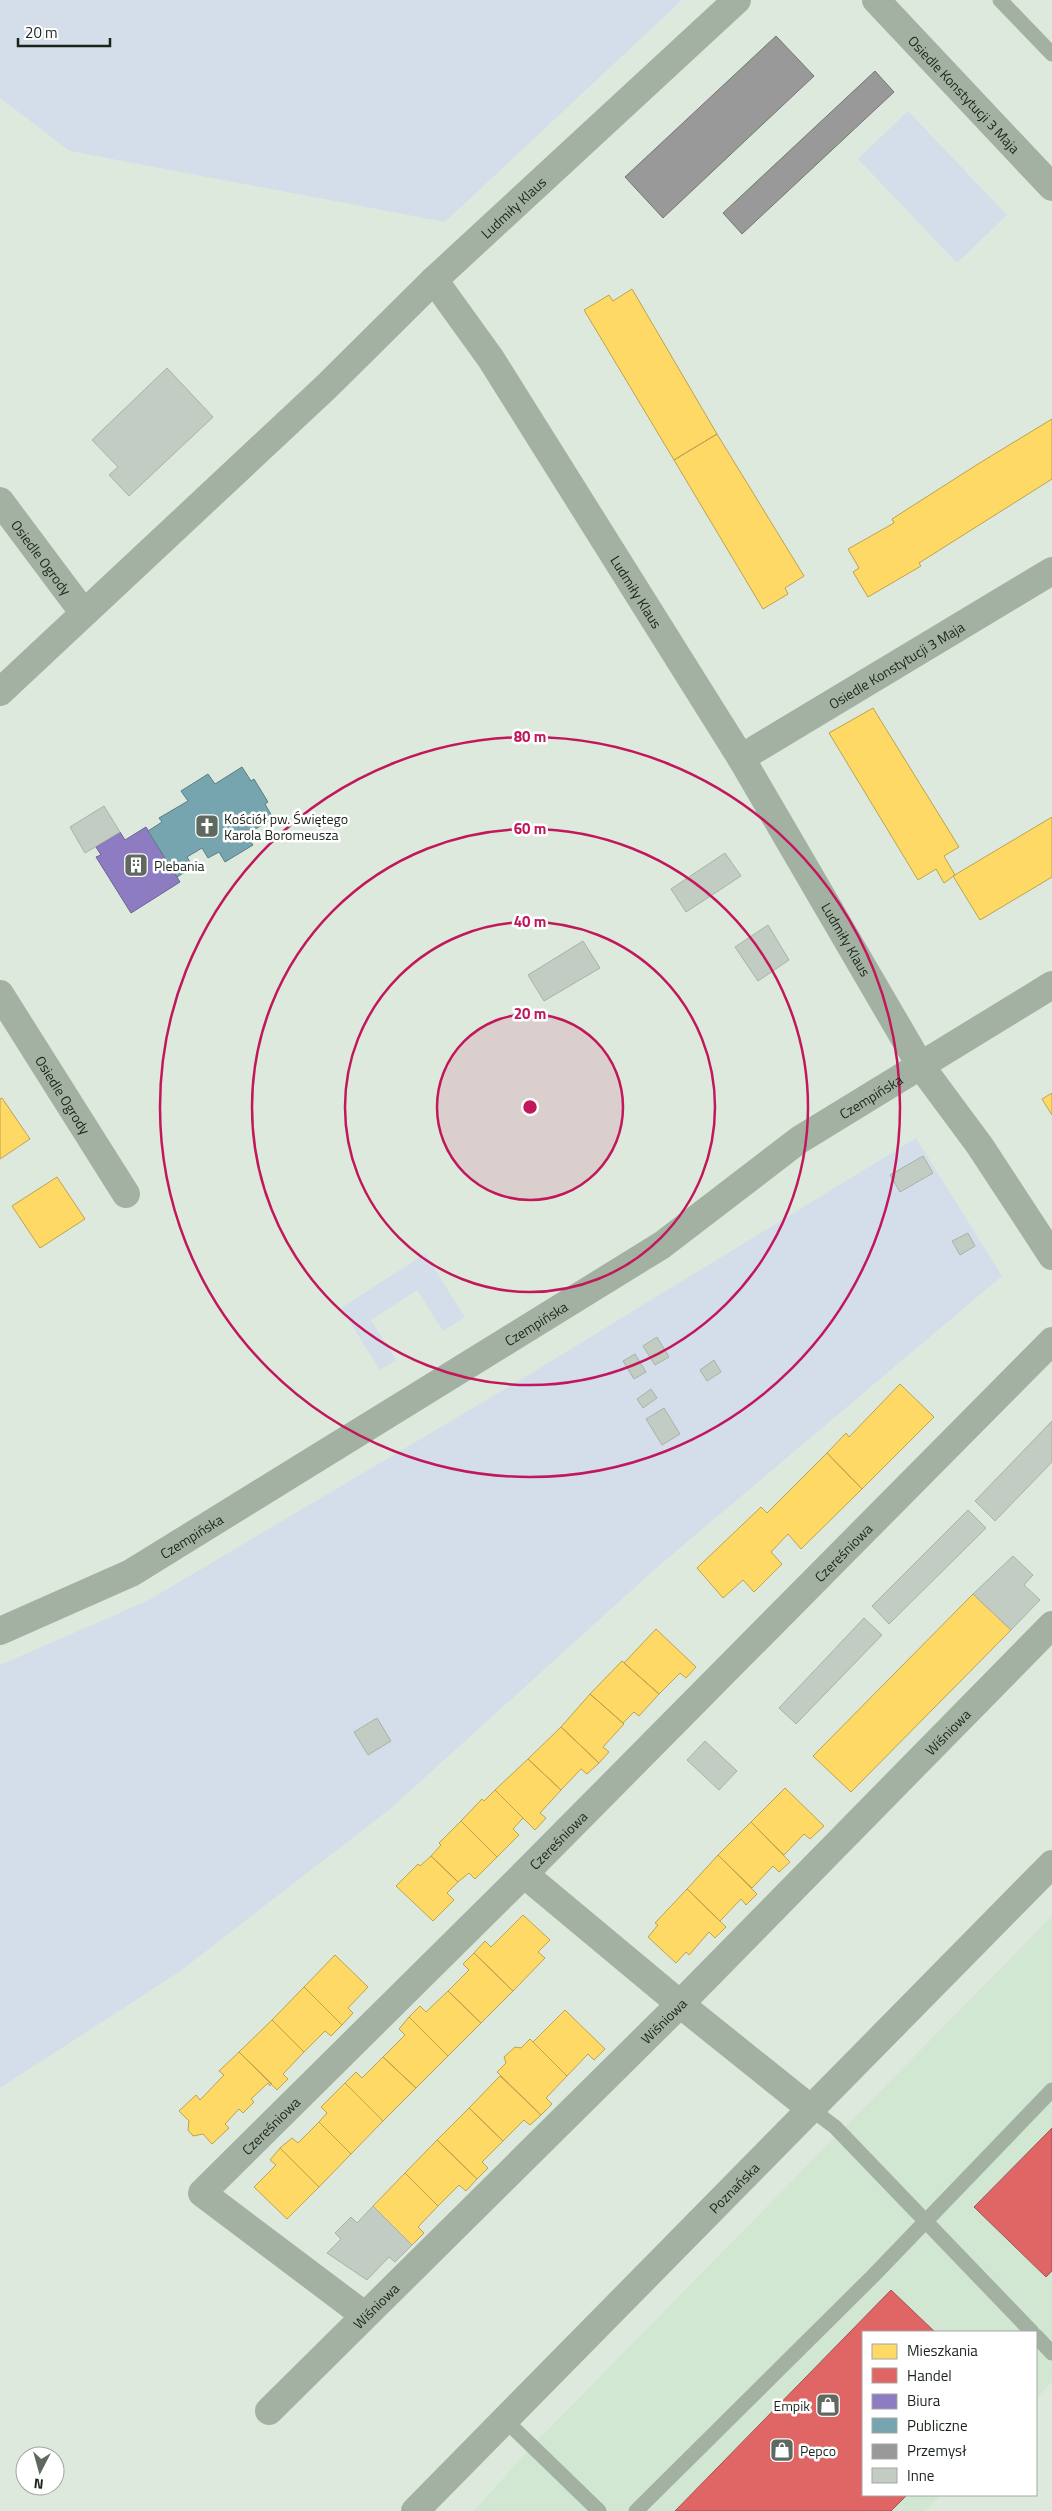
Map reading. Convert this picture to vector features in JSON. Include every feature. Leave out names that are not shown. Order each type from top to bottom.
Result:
[{"type":"street","name":"Ludmiły Klaus","points":[[737,0],[434,280],[491,359],[741,758],[920,1065],[980,1146],[1052,1256]]},
{"type":"street","name":"Osiedle Konstytucji 3 Maja","points":[[876,0],[1052,187]]},
{"type":"street","points":[[0,692],[83,612],[326,387],[434,280]]},
{"type":"street","name":"Osiedle Ogrody","points":[[0,501],[83,612]]},
{"type":"street","name":"Osiedle Konstytucji 3 Maja","points":[[741,758],[1052,572]]},
{"type":"street","name":"Czempińska","points":[[0,1630],[140,1568],[662,1245],[799,1140],[1052,985]]},
{"type":"street","name":"Osiedle Ogrody","points":[[0,994],[126,1194]]},
{"type":"street","name":"Czereśniowa","points":[[364,2315],[202,2193],[524,1874],[1052,1341]]},
{"type":"street","name":"Wiśniowa","points":[[269,2411],[680,2004],[1052,1625]]},
{"type":"street","name":"Poznańska","points":[[415,2511],[1052,1864]]},
{"type":"street","points":[[524,1874],[680,2004],[811,2109]]},
{"type":"lane","points":[[1000,0],[1052,54]]},
{"type":"lane","points":[[636,2511],[925,2222],[1052,2090]]},
{"type":"lane","points":[[811,2109],[835,2127],[1031,2331]]},
{"type":"lane","points":[[1037,2337],[1052,2353]]},
{"type":"lane","points":[[505,2420],[599,2511]]},
{"type":"shaded area","points":[[0,0],[682,0],[445,222],[70,151],[0,98]]},
{"type":"shaded area","points":[[908,111],[1007,215],[957,263],[858,159]]},
{"type":"shaded area","points":[[916,1138],[1002,1276],[654,1570],[390,1809],[179,1972],[0,2088],[0,1665],[147,1601],[525,1377]]},
{"type":"shaded area","points":[[425,1254],[465,1317],[443,1331],[417,1290],[371,1320],[396,1360],[380,1370],[341,1308]]},
{"type":"shaded area","points":[[1052,1916],[1052,2382],[1037,2398],[1037,2331],[862,2331],[862,2496],[940,2496],[925,2511],[474,2511],[533,2445]]},
{"type":"building: Mieszkania","points":[[632,289],[717,434],[674,460],[584,310],[609,295],[613,301]]},
{"type":"building: Mieszkania","points":[[1052,419],[1052,479],[919,563],[921,566],[868,597],[853,572],[859,568],[848,549],[894,523],[892,519]]},
{"type":"building: Mieszkania","points":[[717,434],[804,576],[785,588],[788,594],[763,609],[674,460]]},
{"type":"building: Mieszkania","points":[[873,708],[959,847],[944,856],[955,875],[944,883],[936,869],[918,880],[829,733]]},
{"type":"building: Mieszkania","points":[[1052,817],[1052,877],[980,920],[953,876]]},
{"type":"building: Mieszkania","points":[[1052,1093],[1052,1115],[1042,1099]]},
{"type":"building: Mieszkania","points":[[2,1098],[30,1139],[0,1159],[0,1099]]},
{"type":"building: Mieszkania","points":[[57,1177],[85,1219],[40,1248],[12,1206]]},
{"type":"building: Mieszkania","points":[[900,1384],[934,1417],[862,1489],[827,1453],[846,1433],[849,1437]]},
{"type":"building: Mieszkania","points":[[827,1453],[862,1489],[801,1549],[788,1534],[771,1552],[782,1564],[754,1592],[743,1580],[723,1598],[697,1568],[761,1507],[767,1513]]},
{"type":"building: Mieszkania","points":[[973,1594],[1011,1630],[851,1792],[813,1756]]},
{"type":"building: Mieszkania","points":[[656,1629],[696,1667],[686,1678],[680,1673],[659,1694],[624,1663]]},
{"type":"building: Mieszkania","points":[[622,1661],[659,1694],[639,1716],[634,1712],[623,1723],[590,1694]]},
{"type":"building: Mieszkania","points":[[590,1694],[624,1724],[603,1747],[609,1752],[599,1763],[561,1727]]},
{"type":"building: Mieszkania","points":[[561,1727],[599,1763],[587,1774],[581,1769],[561,1790],[528,1759]]},
{"type":"building: Mieszkania","points":[[528,1759],[561,1790],[540,1813],[546,1818],[535,1830],[495,1790]]},
{"type":"building: Mieszkania","points":[[785,1788],[824,1826],[810,1839],[804,1834],[784,1855],[751,1822]]},
{"type":"building: Mieszkania","points":[[495,1790],[523,1818],[513,1829],[519,1835],[497,1857],[461,1821],[482,1799],[484,1801]]},
{"type":"building: Mieszkania","points":[[461,1821],[497,1857],[475,1879],[469,1873],[458,1882],[431,1856],[441,1845],[439,1843]]},
{"type":"building: Mieszkania","points":[[751,1822],[790,1862],[779,1872],[773,1866],[752,1888],[718,1855]]},
{"type":"building: Mieszkania","points":[[718,1855],[757,1894],[746,1905],[741,1899],[720,1921],[687,1889]]},
{"type":"building: Mieszkania","points":[[431,1856],[458,1882],[447,1893],[454,1900],[433,1921],[396,1886],[418,1864],[420,1866]]},
{"type":"building: Mieszkania","points":[[687,1889],[726,1927],[715,1938],[709,1932],[689,1955],[686,1952],[676,1963],[648,1937],[658,1925],[655,1923]]},
{"type":"building: Mieszkania","points":[[523,1915],[550,1940],[538,1952],[545,1958],[513,1991],[474,1953],[485,1941],[491,1947]]},
{"type":"building: Mieszkania","points":[[474,1953],[513,1991],[481,2023],[448,1991],[469,1970],[463,1964]]},
{"type":"building: Mieszkania","points":[[335,1955],[368,1987],[348,2008],[353,2013],[342,2025],[304,1987]]},
{"type":"building: Mieszkania","points":[[304,1987],[342,2025],[331,2036],[325,2031],[304,2052],[272,2020]]},
{"type":"building: Mieszkania","points":[[448,1991],[481,2023],[448,2056],[409,2017],[420,2006],[426,2012]]},
{"type":"building: Mieszkania","points":[[565,2010],[605,2049],[594,2060],[588,2054],[567,2076],[533,2042]]},
{"type":"building: Mieszkania","points":[[409,2017],[448,2056],[416,2088],[383,2057],[405,2035],[399,2029]]},
{"type":"building: Mieszkania","points":[[272,2020],[304,2052],[283,2074],[288,2079],[277,2090],[239,2052]]},
{"type":"building: Mieszkania","points":[[530,2039],[567,2076],[546,2098],[552,2104],[541,2115],[497,2072],[506,2063],[504,2057],[515,2047],[521,2048]]},
{"type":"building: Mieszkania","points":[[239,2052],[272,2084],[270,2086],[268,2083],[251,2099],[254,2102],[243,2113],[239,2109],[225,2124],[229,2128],[212,2144],[203,2134],[193,2136],[188,2130],[189,2121],[179,2111],[196,2095],[200,2100],[224,2075],[219,2071]]},
{"type":"building: Mieszkania","points":[[383,2057],[416,2088],[383,2121],[345,2083],[356,2072],[362,2078]]},
{"type":"building: Mieszkania","points":[[500,2076],[541,2115],[530,2125],[524,2120],[503,2141],[469,2108]]},
{"type":"building: Mieszkania","points":[[345,2083],[383,2121],[351,2154],[319,2122],[327,2113],[321,2107]]},
{"type":"building: Mieszkania","points":[[469,2108],[503,2141],[482,2162],[488,2168],[477,2179],[437,2140]]},
{"type":"building: Mieszkania","points":[[319,2122],[351,2154],[319,2187],[280,2148],[292,2138],[298,2143]]},
{"type":"building: Mieszkania","points":[[437,2140],[477,2179],[466,2191],[459,2185],[438,2206],[405,2173]]},
{"type":"building: Mieszkania","points":[[280,2148],[319,2187],[287,2219],[254,2187],[276,2165],[270,2160]]},
{"type":"building: Mieszkania","points":[[405,2173],[438,2206],[418,2227],[424,2233],[412,2245],[373,2206]]},
{"type":"building: Handel","points":[[1052,2128],[1052,2271],[1046,2277],[974,2207]]},
{"type":"building: Handel","points":[[891,2290],[934,2331],[862,2331],[862,2496],[906,2496],[891,2511],[675,2511]]},
{"type":"building: Biura","name":"Plebania","points":[[146,827],[180,882],[131,913],[96,857],[101,855],[96,847],[120,832],[125,840]]},
{"type":"building: Publiczne","name":"Kościół pw. Świętego Karola Boromeusza","points":[[242,767],[251,781],[254,779],[268,802],[265,804],[273,818],[246,835],[253,845],[225,862],[219,852],[208,858],[202,848],[187,857],[193,867],[177,877],[148,831],[162,822],[159,818],[188,801],[181,791],[208,774],[215,784]]},
{"type":"building: Przemysł","points":[[776,36],[814,76],[663,218],[625,177]]},
{"type":"building: Przemysł","points":[[875,71],[894,92],[742,234],[723,213]]},
{"type":"building: Inne","points":[[167,368],[213,417],[129,496],[109,475],[118,467],[92,440]]},
{"type":"building: Inne","points":[[104,806],[120,832],[85,853],[70,827]]},
{"type":"building: Inne","points":[[725,853],[741,876],[686,912],[671,889]]},
{"type":"building: Inne","points":[[768,925],[789,960],[758,981],[735,947]]},
{"type":"building: Inne","points":[[583,941],[600,968],[544,1001],[528,975]]},
{"type":"building: Inne","points":[[923,1156],[933,1173],[900,1192],[890,1175]]},
{"type":"building: Inne","points":[[968,1233],[975,1246],[960,1255],[952,1241]]},
{"type":"building: Inne","points":[[657,1337],[669,1357],[655,1365],[643,1346]]},
{"type":"building: Inne","points":[[635,1354],[646,1372],[634,1379],[623,1361]]},
{"type":"building: Inne","points":[[714,1360],[721,1372],[707,1381],[700,1370]]},
{"type":"building: Inne","points":[[651,1389],[657,1398],[643,1408],[637,1399]]},
{"type":"building: Inne","points":[[664,1408],[680,1434],[662,1445],[646,1419]]},
{"type":"building: Inne","points":[[1052,1421],[1052,1462],[995,1521],[975,1501]]},
{"type":"building: Inne","points":[[968,1510],[986,1528],[889,1624],[872,1606]]},
{"type":"building: Inne","points":[[1013,1556],[1033,1575],[1024,1585],[1040,1600],[1011,1630],[973,1594]]},
{"type":"building: Inne","points":[[864,1618],[882,1635],[796,1724],[779,1708]]},
{"type":"building: Inne","points":[[377,1718],[391,1741],[368,1755],[354,1732]]},
{"type":"building: Inne","points":[[705,1741],[737,1771],[719,1790],[687,1760]]},
{"type":"building: Inne","points":[[373,2206],[412,2245],[395,2262],[389,2257],[367,2280],[327,2253],[341,2239],[335,2233],[351,2217],[357,2223]]},
{"type":"place","name":"Kościół pw. Świętego Karola Boromeusza","points":[[207,826]]},
{"type":"place","name":"Plebania","points":[[136,865]]},
{"type":"place","name":"Empik","points":[[828,2405]]},
{"type":"place","name":"Pepco","points":[[782,2450]]}]
